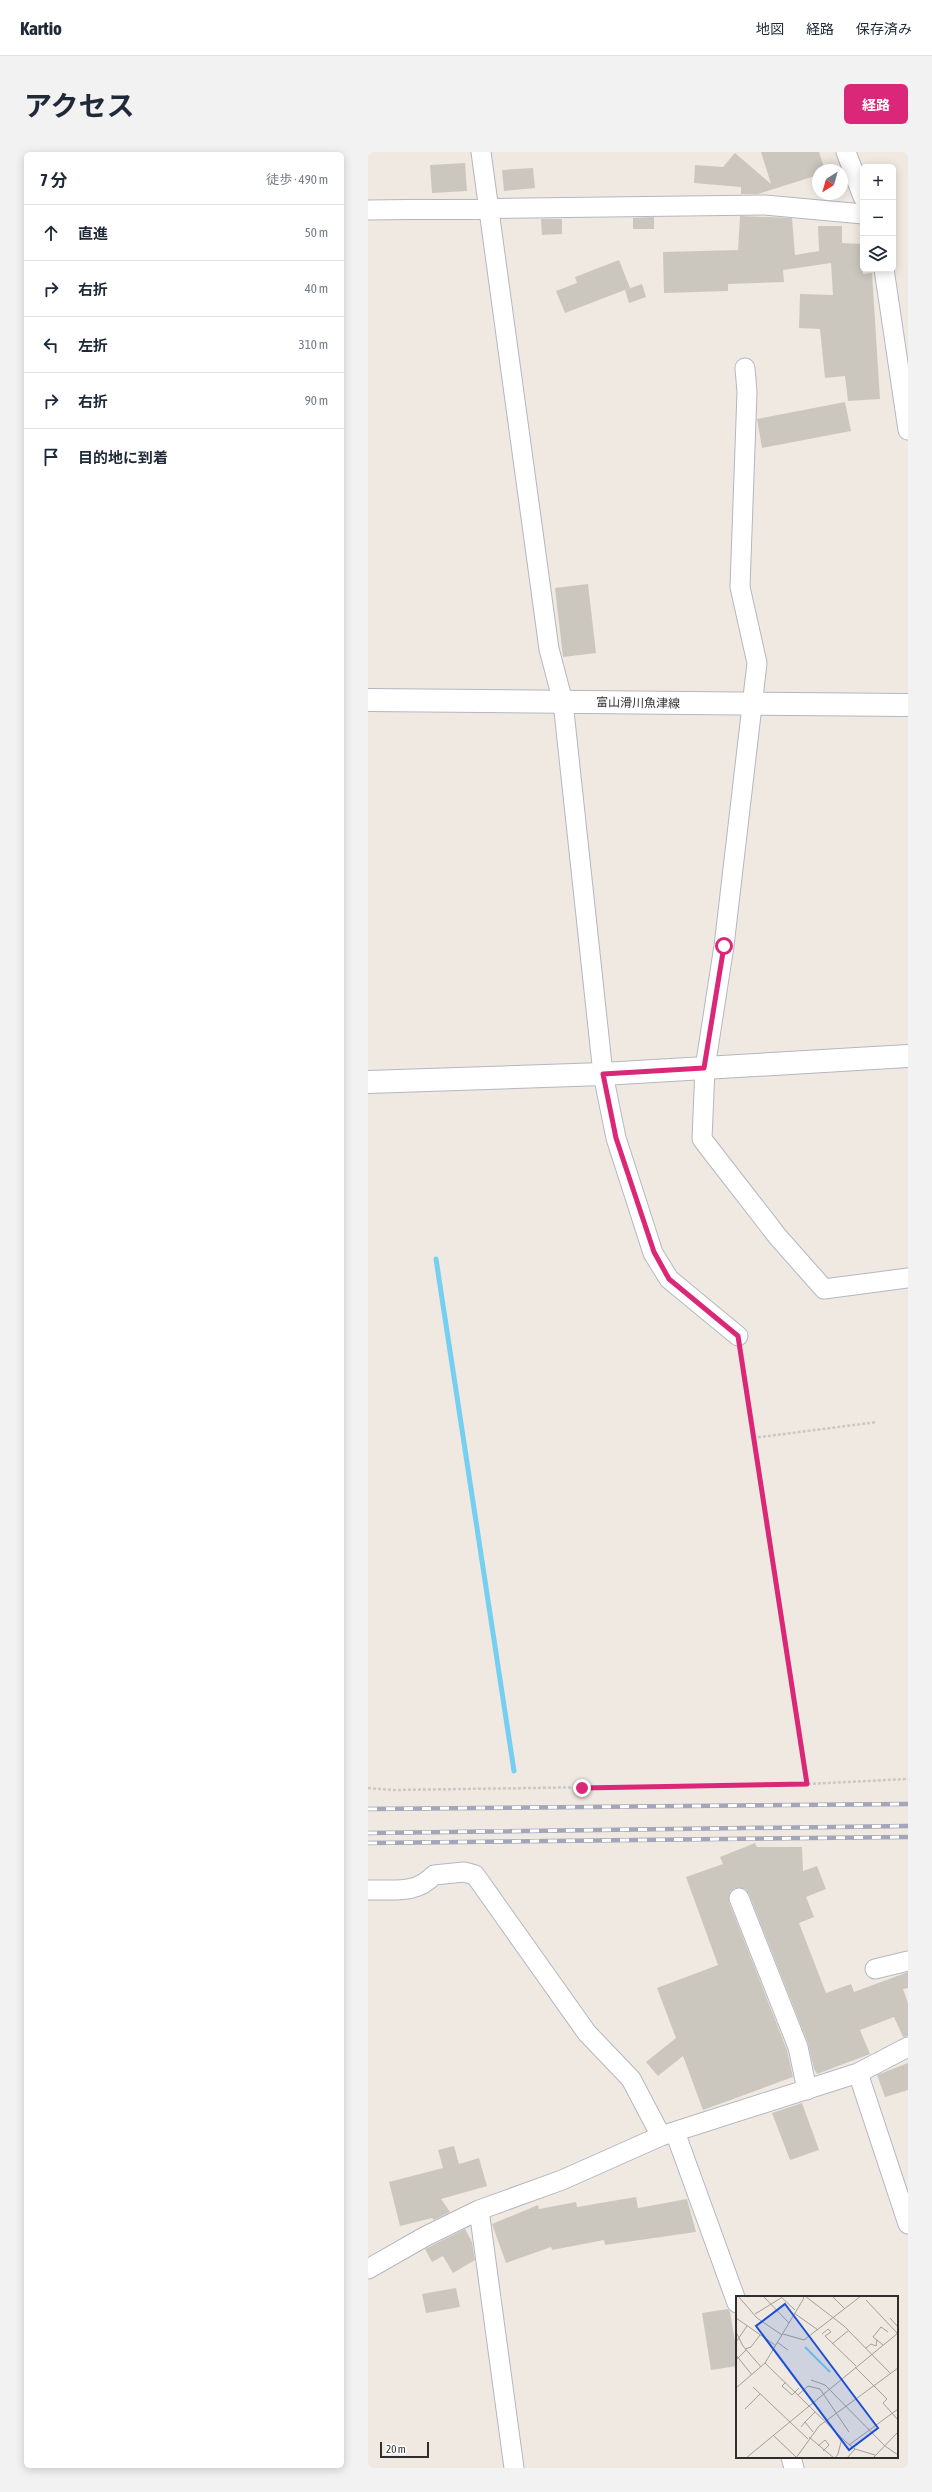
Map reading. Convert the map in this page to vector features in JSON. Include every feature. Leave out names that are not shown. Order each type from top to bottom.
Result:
[{"type":"main road","name":"富山滑川魚津線","points":[[368,700],[752,705],[908,705]]},
{"type":"main road","points":[[368,1082],[603,1074],[908,1056]]},
{"type":"street","points":[[481,152],[549,649],[563,702],[603,1074],[616,1138],[654,1252],[669,1279],[738,1336]]},
{"type":"street","points":[[846,152],[860,189]]},
{"type":"street","points":[[368,210],[488,207],[765,205],[860,214]]},
{"type":"street","points":[[885,272],[903,350],[908,430]]},
{"type":"street","points":[[745,368],[747,392],[740,587],[757,664],[724,946],[704,1068],[702,1139],[778,1237],[824,1288],[908,1278]]},
{"type":"street","points":[[368,1890],[416,1889],[426,1884],[434,1875],[464,1872],[475,1875],[588,2033],[631,2079],[668,2134],[736,2301]]},
{"type":"street","points":[[739,1898],[798,2048],[808,2090]]},
{"type":"street","points":[[875,1970],[908,1961]]},
{"type":"street","points":[[368,2269],[426,2236],[479,2210],[562,2180],[668,2134],[858,2073],[908,2047]]},
{"type":"street","points":[[858,2073],[908,2224]]},
{"type":"street","points":[[479,2210],[514,2468]]},
{"type":"street","points":[[791,2458],[794,2468]]},
{"type":"path","points":[[738,1336],[807,1784]]},
{"type":"path","points":[[753,1438],[877,1422]]},
{"type":"path","points":[[368,1788],[392,1790],[807,1784],[908,1779]]},
{"type":"building","points":[[761,152],[819,152],[823,164],[812,164],[812,177],[758,194],[741,194],[741,187],[694,183],[695,165],[723,167],[735,153],[771,184]]},
{"type":"building","points":[[465,163],[467,191],[432,193],[430,165]]},
{"type":"building","points":[[533,168],[535,188],[504,191],[502,170]]},
{"type":"building","points":[[740,216],[792,218],[795,255],[819,251],[818,226],[842,226],[842,243],[860,244],[860,272],[863,272],[863,274],[872,273],[880,399],[848,401],[845,376],[825,378],[820,329],[799,328],[800,294],[833,295],[831,263],[783,270],[784,282],[728,284],[728,291],[664,293],[663,252],[738,250]]},
{"type":"building","points":[[654,217],[654,229],[633,229],[633,218]]},
{"type":"building","points":[[541,219],[562,219],[562,234],[542,235]]},
{"type":"building","points":[[619,260],[630,288],[565,313],[556,291],[577,283],[575,277]]},
{"type":"building","points":[[642,284],[646,297],[629,303],[625,290]]},
{"type":"building","points":[[845,402],[851,431],[762,448],[757,419]]},
{"type":"building","points":[[588,584],[596,653],[563,657],[555,588]]},
{"type":"building","points":[[755,1843],[757,1847],[802,1847],[803,1871],[817,1866],[826,1889],[806,1897],[814,1917],[799,1923],[826,1993],[851,1984],[854,1992],[908,1972],[908,1988],[903,1989],[908,2003],[908,2036],[903,2037],[894,2017],[860,2030],[870,2054],[817,2074],[814,2069],[808,2043],[749,1894],[746,1889],[735,1888],[730,1892],[729,1902],[787,2050],[793,2077],[703,2110],[683,2056],[658,2076],[646,2062],[676,2038],[657,1988],[718,1965],[686,1877],[723,1864],[720,1857]]},
{"type":"building","points":[[908,2063],[908,2090],[885,2097],[877,2075]]},
{"type":"building","points":[[802,2103],[819,2150],[790,2160],[772,2113]]},
{"type":"building","points":[[454,2146],[459,2164],[479,2158],[487,2186],[441,2199],[450,2212],[434,2220],[432,2218],[400,2226],[389,2182],[443,2168],[438,2150]]},
{"type":"building","points":[[636,2197],[638,2208],[687,2199],[696,2232],[605,2245],[604,2240],[552,2250],[551,2247],[506,2263],[492,2224],[538,2205],[539,2209],[576,2202],[577,2207]]},
{"type":"building","points":[[465,2229],[472,2242],[475,2260],[453,2273],[443,2256],[432,2262],[425,2249]]},
{"type":"building","points":[[456,2288],[460,2307],[426,2313],[422,2294]]},
{"type":"building","points":[[728,2309],[730,2312],[736,2347],[736,2366],[711,2370],[702,2313]]},
{"type":"waterway","points":[[436,1259],[514,1771]]},
{"type":"railway","points":[[368,1809],[908,1804]]},
{"type":"railway","points":[[368,1833],[908,1826]]},
{"type":"railway","points":[[368,1843],[908,1837]]},
{"type":"route","points":[[582,1788],[807,1784],[738,1336],[669,1279],[654,1252],[616,1138],[603,1074],[704,1068],[724,946]]}]
